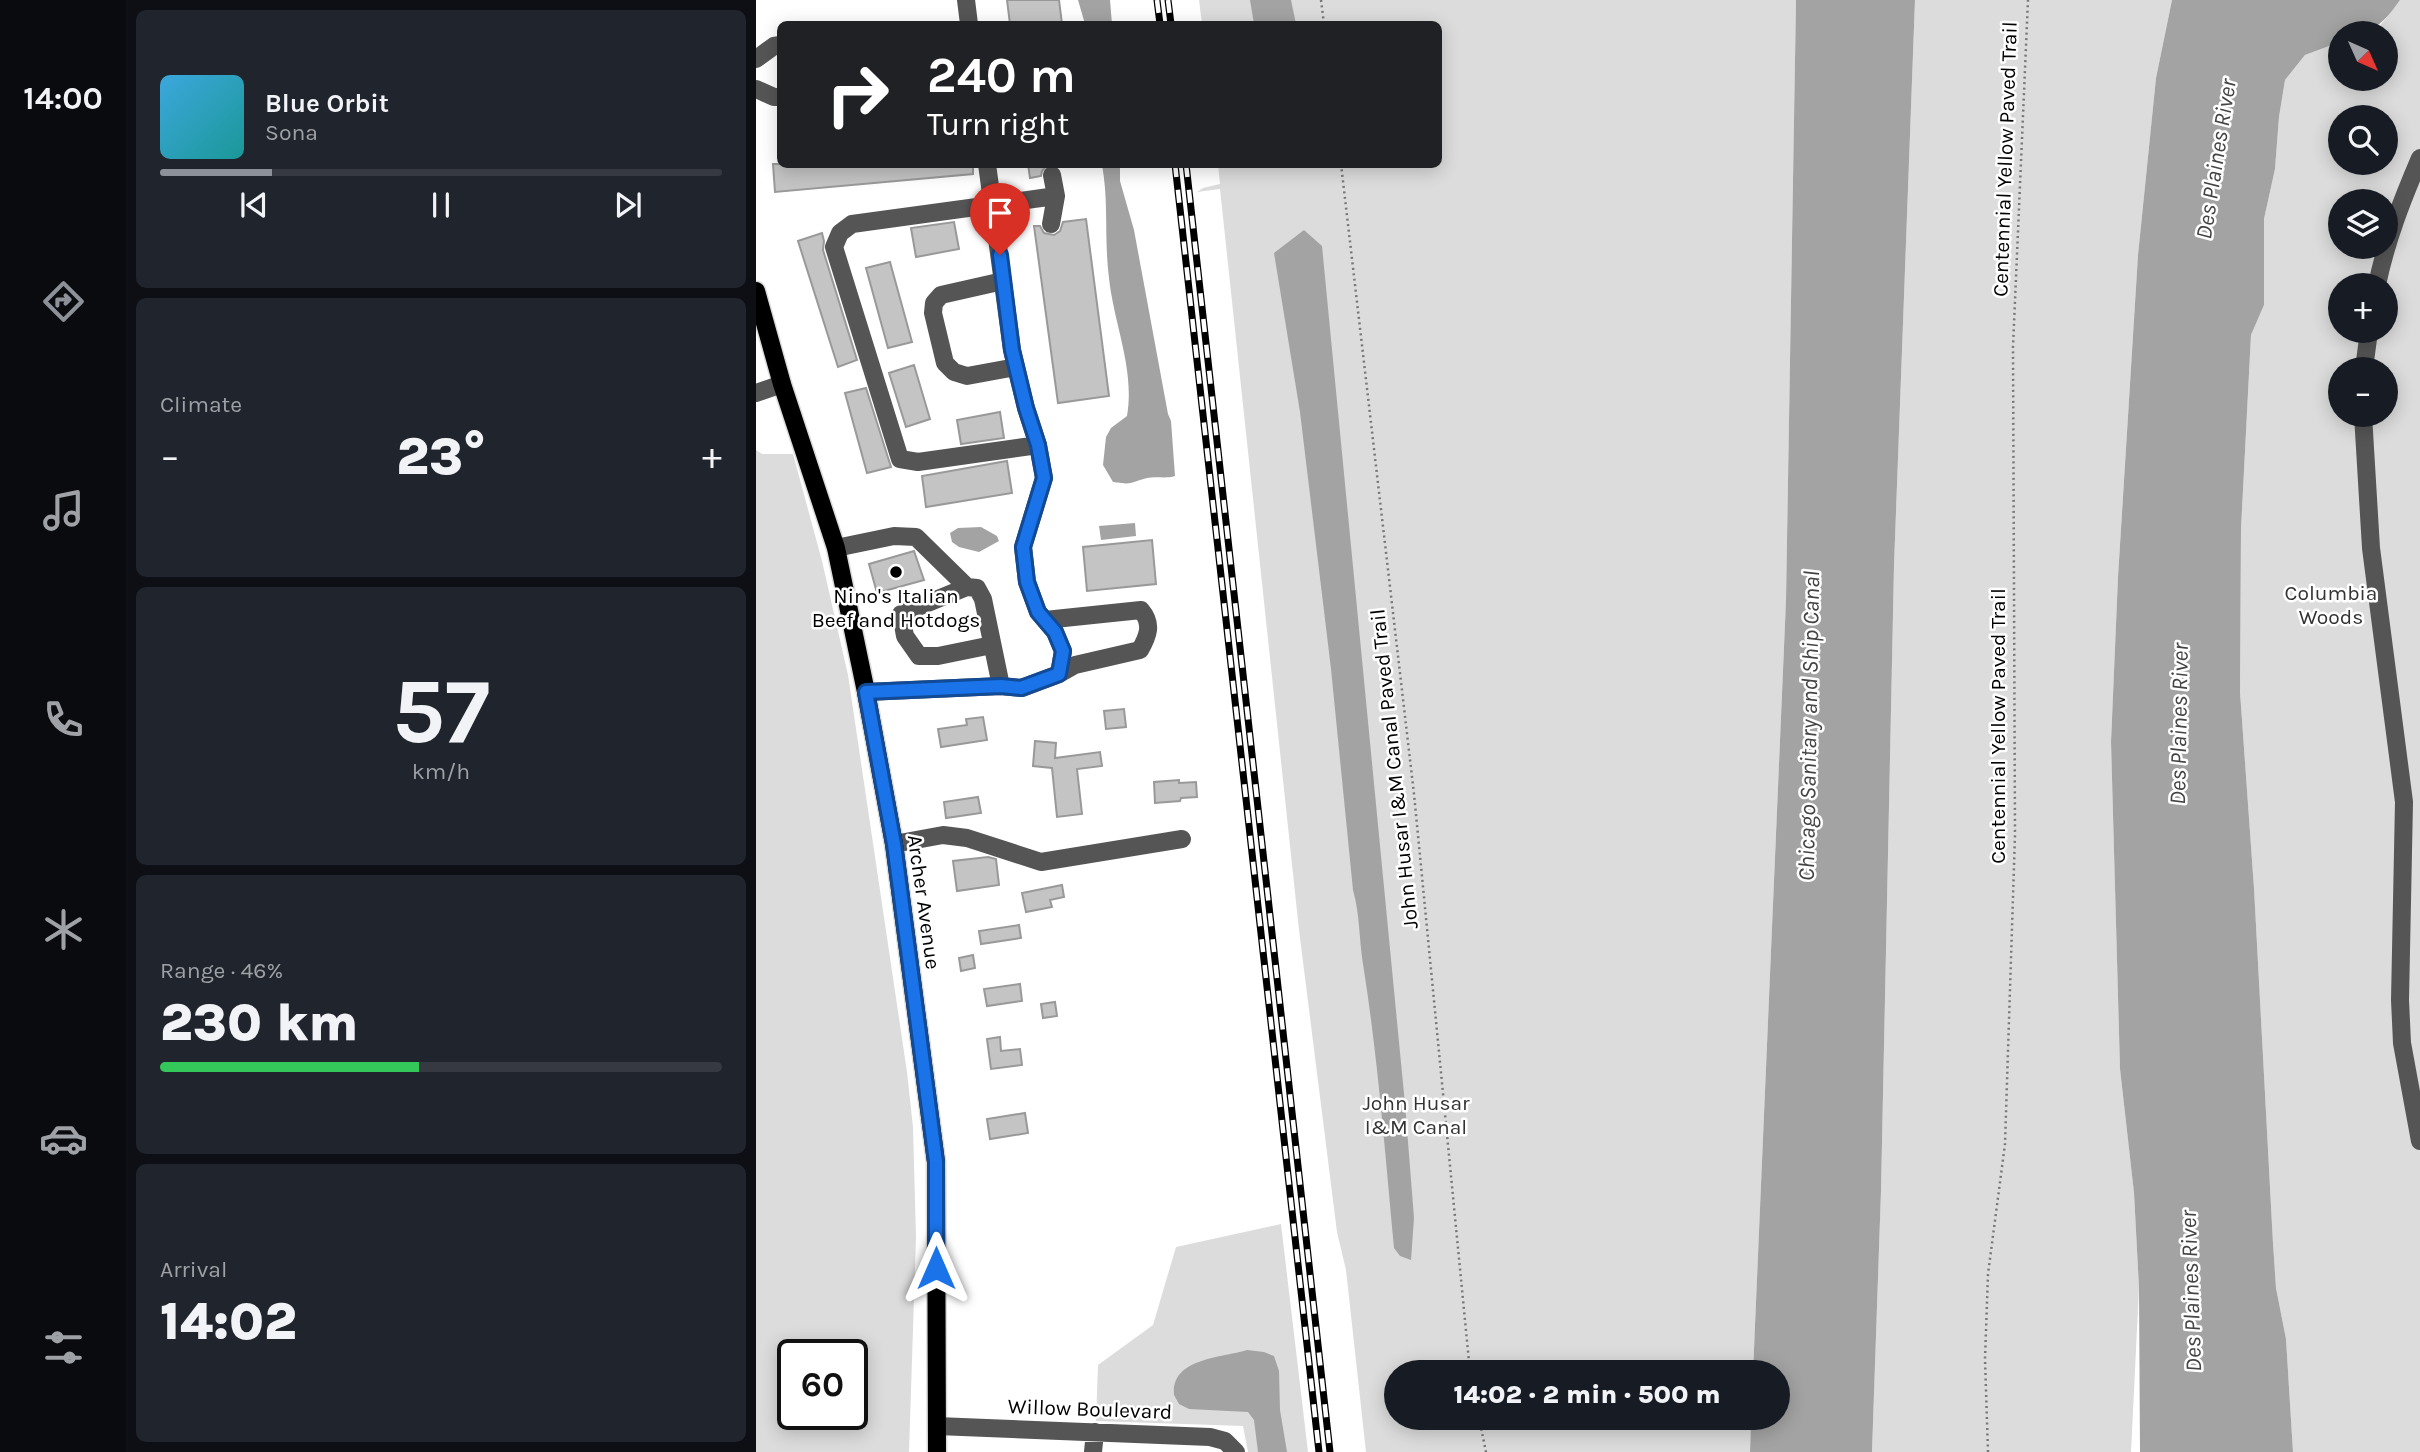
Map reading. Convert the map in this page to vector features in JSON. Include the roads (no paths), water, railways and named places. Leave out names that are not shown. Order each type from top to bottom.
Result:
[{"type":"main road","name":"Archer Avenue","points":[[756,291],[782,384],[836,548],[894,844],[936,1162],[937,1452]]},
{"type":"street","points":[[967,0],[969,21]]},
{"type":"street","points":[[756,59],[777,46]]},
{"type":"street","points":[[756,89],[777,97]]},
{"type":"street","points":[[2380,273],[2392,229],[2420,158]]},
{"type":"street","points":[[988,168],[1016,367],[1038,445],[1044,478],[1023,547],[1027,582],[1038,612],[1055,632],[1063,651],[1059,674]]},
{"type":"street","points":[[1051,224],[1056,196],[1052,175]]},
{"type":"street","points":[[1038,445],[918,462],[900,459],[834,247],[840,233],[852,225],[1056,196]]},
{"type":"street","points":[[1003,281],[942,296],[934,303],[933,313],[946,363],[954,372],[967,376],[1016,367]]},
{"type":"street","points":[[756,393],[782,384]]},
{"type":"street","points":[[2364,427],[2371,548],[2404,802],[2400,1000],[2402,1042],[2420,1141]]},
{"type":"street","points":[[836,548],[894,536],[916,537],[967,587]]},
{"type":"street","points":[[992,645],[938,656],[919,656],[905,636],[901,614],[967,587],[977,588],[983,599],[1001,686]]},
{"type":"street","points":[[866,692],[1001,686],[1021,688],[1075,665],[1140,650],[1149,633],[1147,617],[1141,610],[1045,620]]},
{"type":"street","points":[[894,844],[943,835],[967,838],[1041,862],[1182,839]]},
{"type":"street","name":"Willow Boulevard","points":[[937,1426],[1210,1437],[1225,1441],[1236,1452]]},
{"type":"street","points":[[1093,1452],[1095,1432]]},
{"type":"water","points":[[1078,0],[1110,0],[1112,21],[1084,21]]},
{"type":"water","points":[[1250,0],[1291,0],[1295,21],[1254,21]]},
{"type":"water","name":"Chicago Sanitary and Ship Canal","points":[[1796,0],[1915,0],[1894,566],[1881,1191],[1872,1452],[1750,1452],[1751,1430],[1790,1430],[1790,1360],[1754,1360],[1786,600]]},
{"type":"water","name":"Des Plaines River","points":[[2172,0],[2400,0],[2382,21],[2328,21],[2328,46],[2305,55],[2285,80],[2275,169],[2264,219],[2264,305],[2251,335],[2241,529],[2240,692],[2254,888],[2276,1288],[2286,1339],[2293,1452],[2140,1452],[2139,1288],[2134,1193],[2120,1069],[2111,742],[2118,577],[2138,255],[2156,78]]},
{"type":"water","points":[[1102,168],[1120,168],[1120,181],[1134,230],[1171,421],[1175,476],[1172,477],[1150,477],[1128,483],[1113,482],[1103,465],[1106,437],[1111,428],[1127,416],[1129,399],[1126,364],[1109,278]]},
{"type":"water","points":[[1304,230],[1322,246],[1405,1104],[1414,1218],[1411,1260],[1400,1256],[1394,1248],[1377,1070],[1353,890],[1331,669],[1300,412],[1274,253]]},
{"type":"water","points":[[1135,523],[1136,536],[1101,540],[1099,526]]},
{"type":"water","points":[[981,527],[997,536],[999,541],[979,552],[959,547],[952,542],[950,533],[958,528]]},
{"type":"water","points":[[1247,1350],[1274,1356],[1279,1371],[1280,1410],[1287,1452],[1258,1452],[1254,1420],[1248,1412],[1189,1409],[1179,1404],[1174,1395],[1175,1383],[1180,1373],[1189,1367],[1212,1358]]},
{"type":"railway","points":[[1157,0],[1160,21]]},
{"type":"railway","points":[[1168,0],[1171,21]]},
{"type":"railway","points":[[1175,168],[1319,1452]]},
{"type":"railway","points":[[1186,168],[1330,1452]]},
{"type":"place","name":"Nino's Italian Beef and Hotdogs","points":[[896,572]]},
{"type":"park label","name":"Columbia Woods","points":[[2331,605]]},
{"type":"park label","name":"John Husar I&M Canal","points":[[1416,1115]]}]
